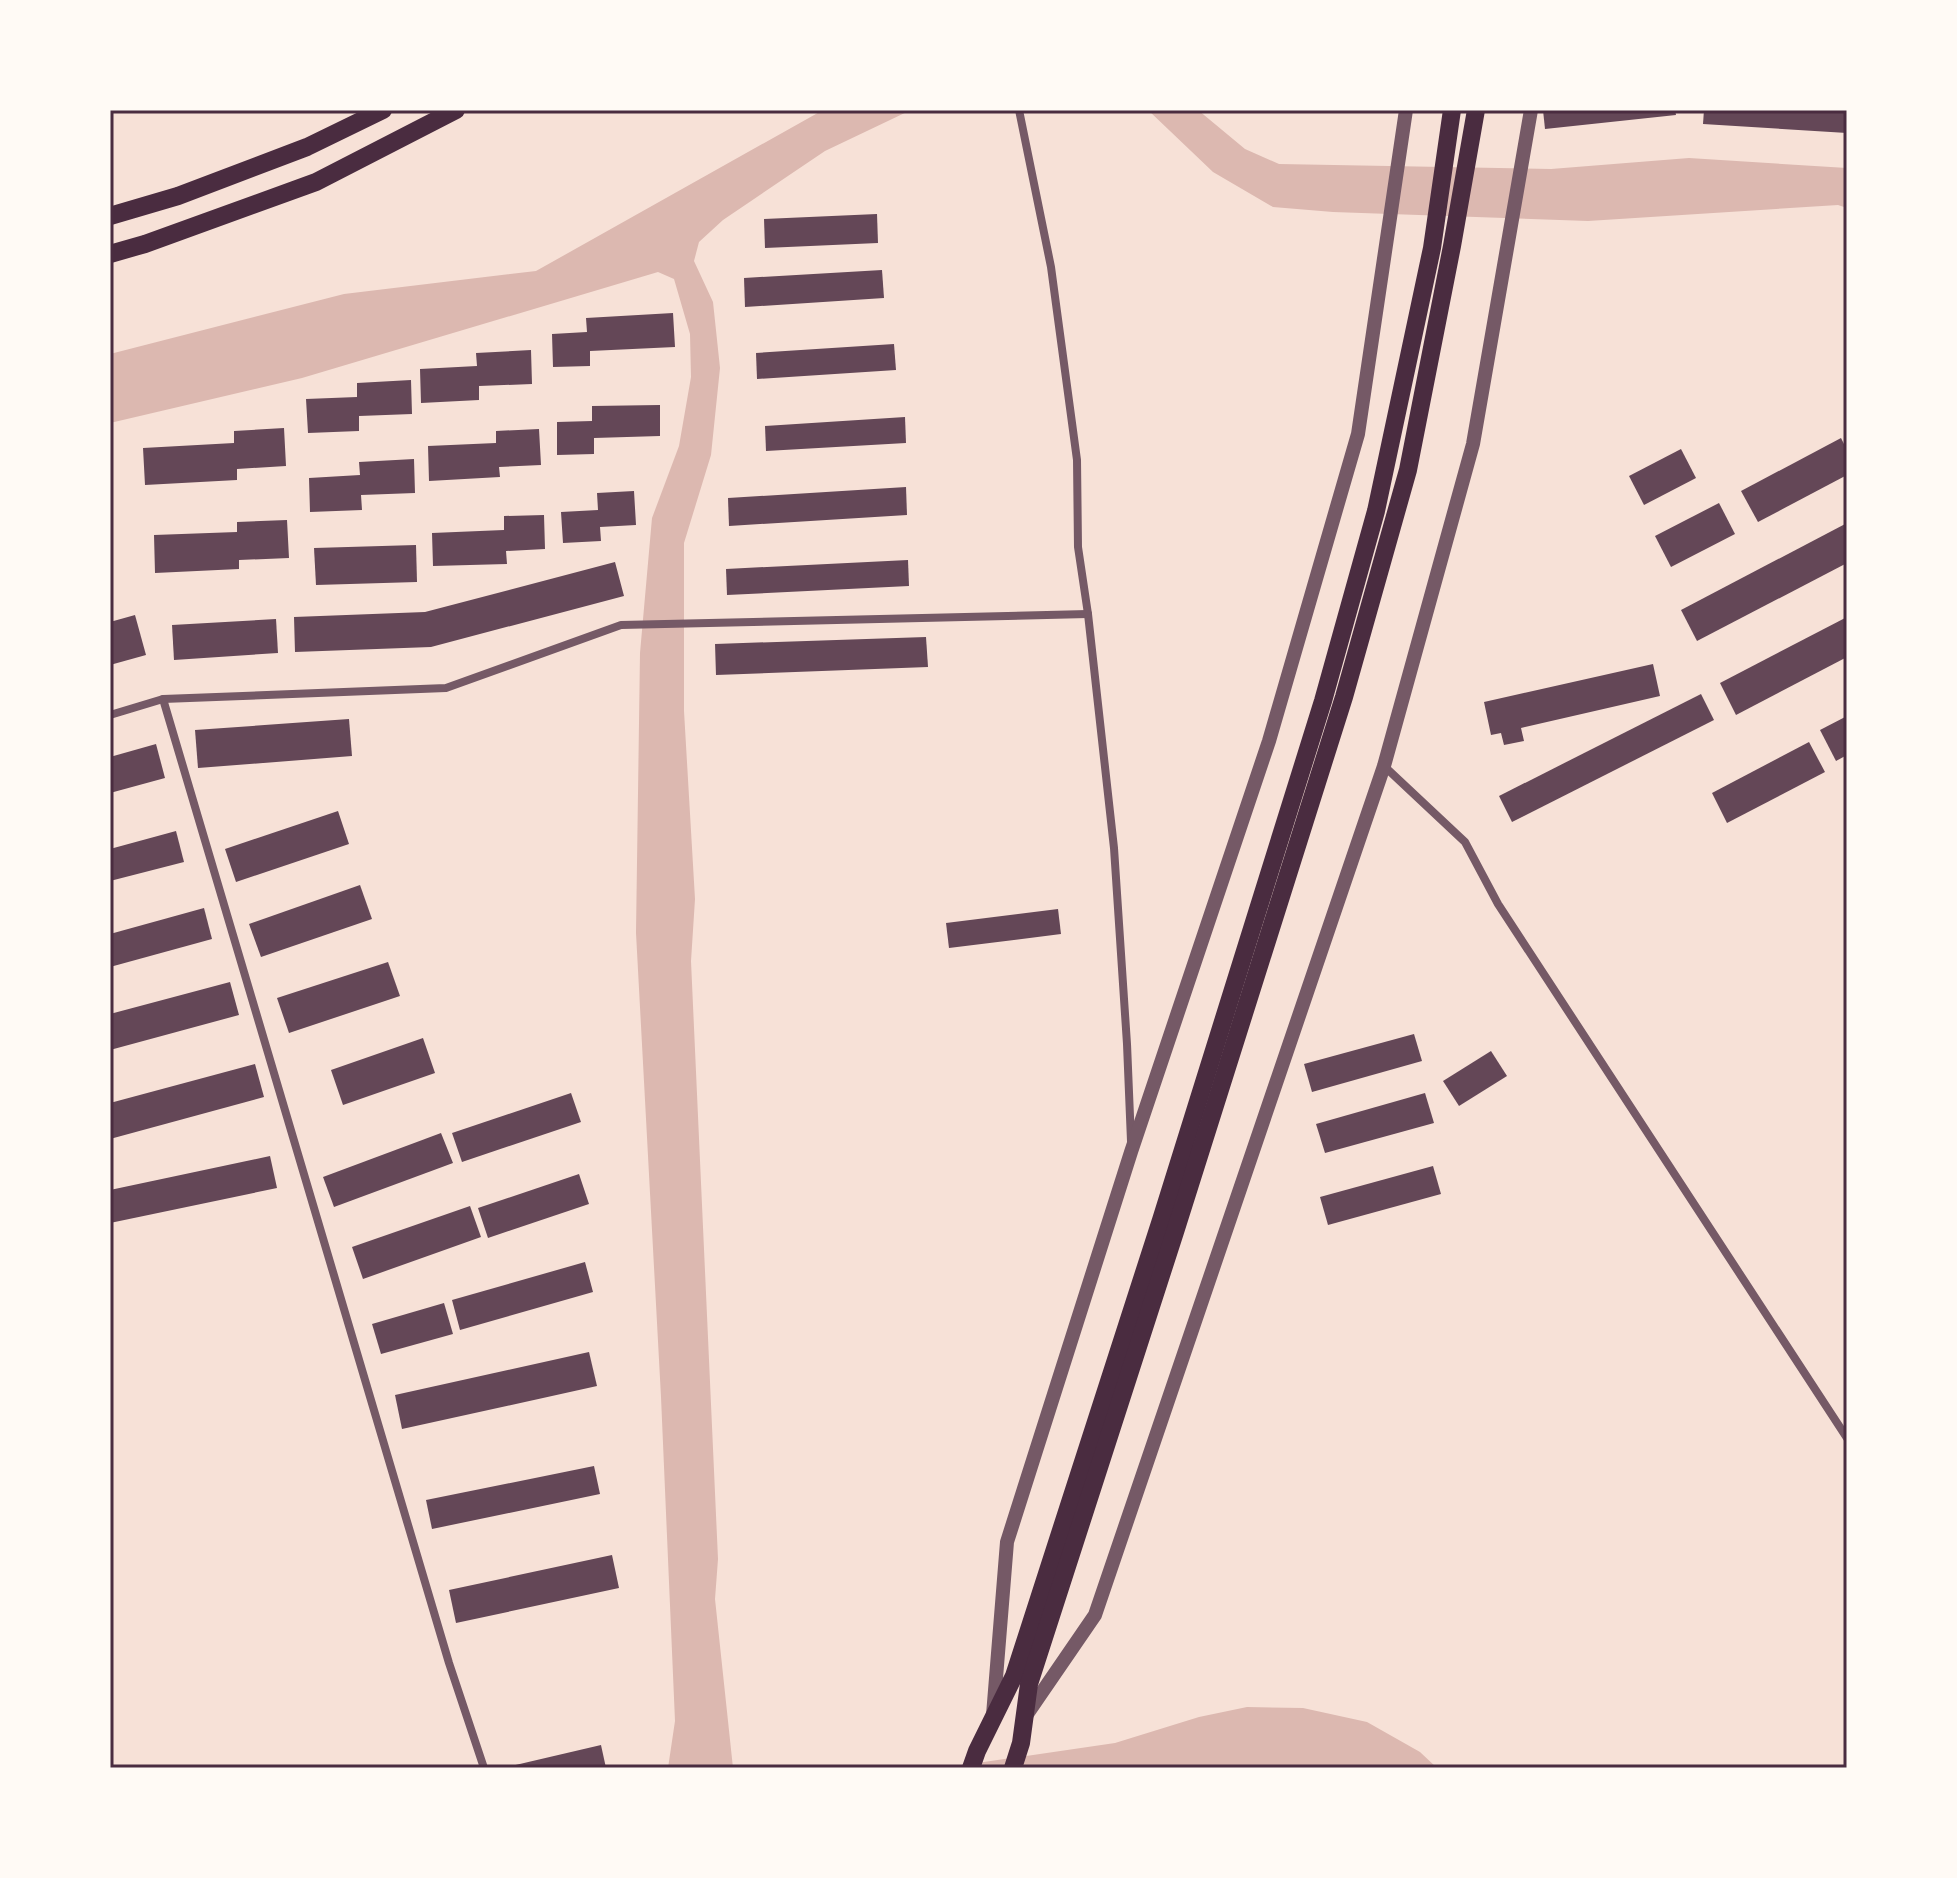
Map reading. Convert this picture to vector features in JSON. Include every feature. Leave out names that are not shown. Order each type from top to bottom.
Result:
[{"type":"main road","points":[[110,216],[178,196],[307,147],[383,110]]},
{"type":"main road","points":[[110,254],[316,182],[456,110]]},
{"type":"main road","points":[[974,1759],[1019,1661],[1157,1235],[1323,701],[1376,511],[1432,248],[1452,110]]},
{"type":"main road","points":[[1013,1768],[1021,1743],[1029,1684],[1171,1248],[1344,697],[1408,470],[1476,110]]},
{"type":"street","points":[[1019,110],[1051,267],[1077,460],[1078,547],[1114,848],[1131,1152]]},
{"type":"street","points":[[992,1719],[1007,1542],[1131,1152],[1269,741],[1358,434],[1406,110]]},
{"type":"street","points":[[1025,1717],[1095,1615],[1384,766],[1473,444],[1531,110]]},
{"type":"street","points":[[110,715],[163,699],[446,688],[621,625],[1088,614]]},
{"type":"street","points":[[163,699],[445,1648],[484,1768]]},
{"type":"street","points":[[1384,766],[1465,842],[1498,904],[1847,1438]]},
{"type":"shaded area","points":[[823,110],[911,110],[825,151],[723,220],[699,242],[694,261],[713,302],[720,368],[711,455],[684,543],[684,711],[695,899],[691,961],[718,1559],[715,1599],[733,1768],[668,1768],[675,1721],[636,933],[640,653],[652,518],[679,446],[691,377],[690,334],[674,279],[658,272],[302,378],[110,423],[110,354],[344,294],[536,271]]},
{"type":"shaded area","points":[[1148,110],[1198,110],[1245,149],[1279,164],[1551,169],[1689,158],[1847,168],[1847,208],[1838,205],[1588,221],[1273,207],[1213,172]]},
{"type":"shaded area","points":[[1247,1707],[1303,1708],[1367,1722],[1420,1752],[1437,1768],[943,1768],[1115,1743],[1199,1717]]},
{"type":"building","points":[[1543,110],[1675,110],[1676,115],[1545,129]]},
{"type":"building","points":[[1704,110],[1847,110],[1847,133],[1703,124]]},
{"type":"building","points":[[877,214],[878,243],[765,248],[764,219]]},
{"type":"building","points":[[882,270],[884,298],[745,307],[744,278]]},
{"type":"building","points":[[673,313],[675,347],[590,351],[590,366],[553,367],[552,334],[587,332],[586,318]]},
{"type":"building","points":[[894,344],[896,370],[757,379],[756,353]]},
{"type":"building","points":[[531,350],[532,384],[479,386],[479,400],[421,403],[420,369],[477,366],[476,353]]},
{"type":"building","points":[[411,380],[412,414],[359,416],[359,431],[308,433],[306,399],[357,397],[357,383]]},
{"type":"building","points":[[660,405],[660,436],[594,438],[594,454],[557,455],[557,422],[592,421],[592,406]]},
{"type":"building","points":[[905,417],[906,443],[766,451],[765,426]]},
{"type":"building","points":[[284,428],[286,466],[237,469],[237,480],[145,485],[143,448],[234,443],[234,431]]},
{"type":"building","points":[[539,429],[541,465],[499,467],[500,477],[429,481],[428,446],[496,443],[496,431]]},
{"type":"building","points":[[1841,438],[1847,450],[1847,475],[1758,522],[1741,491]]},
{"type":"building","points":[[1681,449],[1696,478],[1644,505],[1629,476]]},
{"type":"building","points":[[414,459],[415,493],[361,495],[362,510],[310,512],[309,478],[360,475],[359,462]]},
{"type":"building","points":[[906,487],[907,515],[729,526],[728,498]]},
{"type":"building","points":[[634,491],[636,525],[600,527],[601,541],[563,543],[561,512],[598,510],[597,493]]},
{"type":"building","points":[[1719,503],[1735,534],[1671,567],[1655,536]]},
{"type":"building","points":[[544,515],[545,549],[506,551],[507,564],[433,566],[432,533],[504,530],[504,516]]},
{"type":"building","points":[[287,520],[289,558],[239,560],[239,569],[155,573],[154,535],[237,532],[237,522]]},
{"type":"building","points":[[1847,523],[1847,563],[1697,641],[1681,610]]},
{"type":"building","points":[[416,545],[417,582],[316,585],[314,548]]},
{"type":"building","points":[[908,560],[909,586],[727,595],[726,569]]},
{"type":"building","points":[[615,562],[624,596],[431,647],[295,652],[294,617],[425,612]]},
{"type":"building","points":[[135,615],[146,655],[110,665],[110,622]]},
{"type":"building","points":[[1847,617],[1847,657],[1736,715],[1720,683]]},
{"type":"building","points":[[276,619],[278,653],[174,660],[172,625]]},
{"type":"building","points":[[926,637],[928,667],[716,675],[715,644]]},
{"type":"building","points":[[1653,664],[1660,696],[1521,728],[1524,741],[1504,745],[1501,733],[1491,735],[1484,702]]},
{"type":"building","points":[[1701,694],[1714,720],[1512,822],[1499,796]]},
{"type":"building","points":[[1847,716],[1847,755],[1836,761],[1820,730]]},
{"type":"building","points":[[349,719],[352,756],[198,768],[195,730]]},
{"type":"building","points":[[1809,742],[1825,772],[1727,823],[1712,793]]},
{"type":"building","points":[[156,744],[165,778],[110,793],[110,757]]},
{"type":"building","points":[[338,811],[349,844],[236,882],[225,849]]},
{"type":"building","points":[[176,831],[184,862],[110,881],[110,849]]},
{"type":"building","points":[[360,885],[372,919],[261,957],[249,924]]},
{"type":"building","points":[[204,908],[212,939],[110,967],[110,934]]},
{"type":"building","points":[[1058,909],[1061,934],[949,948],[946,923]]},
{"type":"building","points":[[388,962],[400,996],[289,1033],[277,998]]},
{"type":"building","points":[[230,982],[239,1015],[110,1050],[110,1014]]},
{"type":"building","points":[[1414,1034],[1422,1061],[1312,1092],[1304,1064]]},
{"type":"building","points":[[423,1038],[435,1073],[343,1105],[331,1070]]},
{"type":"building","points":[[1491,1051],[1507,1076],[1459,1106],[1443,1081]]},
{"type":"building","points":[[255,1064],[264,1097],[110,1139],[110,1103]]},
{"type":"building","points":[[571,1093],[581,1122],[462,1162],[452,1133]]},
{"type":"building","points":[[1425,1093],[1434,1123],[1325,1153],[1316,1124]]},
{"type":"building","points":[[441,1133],[453,1163],[334,1207],[323,1177]]},
{"type":"building","points":[[270,1156],[277,1188],[110,1223],[110,1190]]},
{"type":"building","points":[[1433,1166],[1441,1194],[1328,1225],[1320,1197]]},
{"type":"building","points":[[579,1174],[589,1204],[488,1238],[478,1208]]},
{"type":"building","points":[[470,1206],[481,1237],[363,1279],[352,1247]]},
{"type":"building","points":[[585,1262],[593,1292],[460,1330],[452,1300]]},
{"type":"building","points":[[444,1303],[453,1334],[381,1354],[372,1324]]},
{"type":"building","points":[[589,1352],[597,1386],[402,1429],[395,1395]]},
{"type":"building","points":[[594,1466],[600,1494],[432,1529],[426,1500]]},
{"type":"building","points":[[612,1555],[619,1588],[456,1623],[449,1590]]},
{"type":"building","points":[[601,1745],[606,1768],[507,1768],[507,1767]]}]
